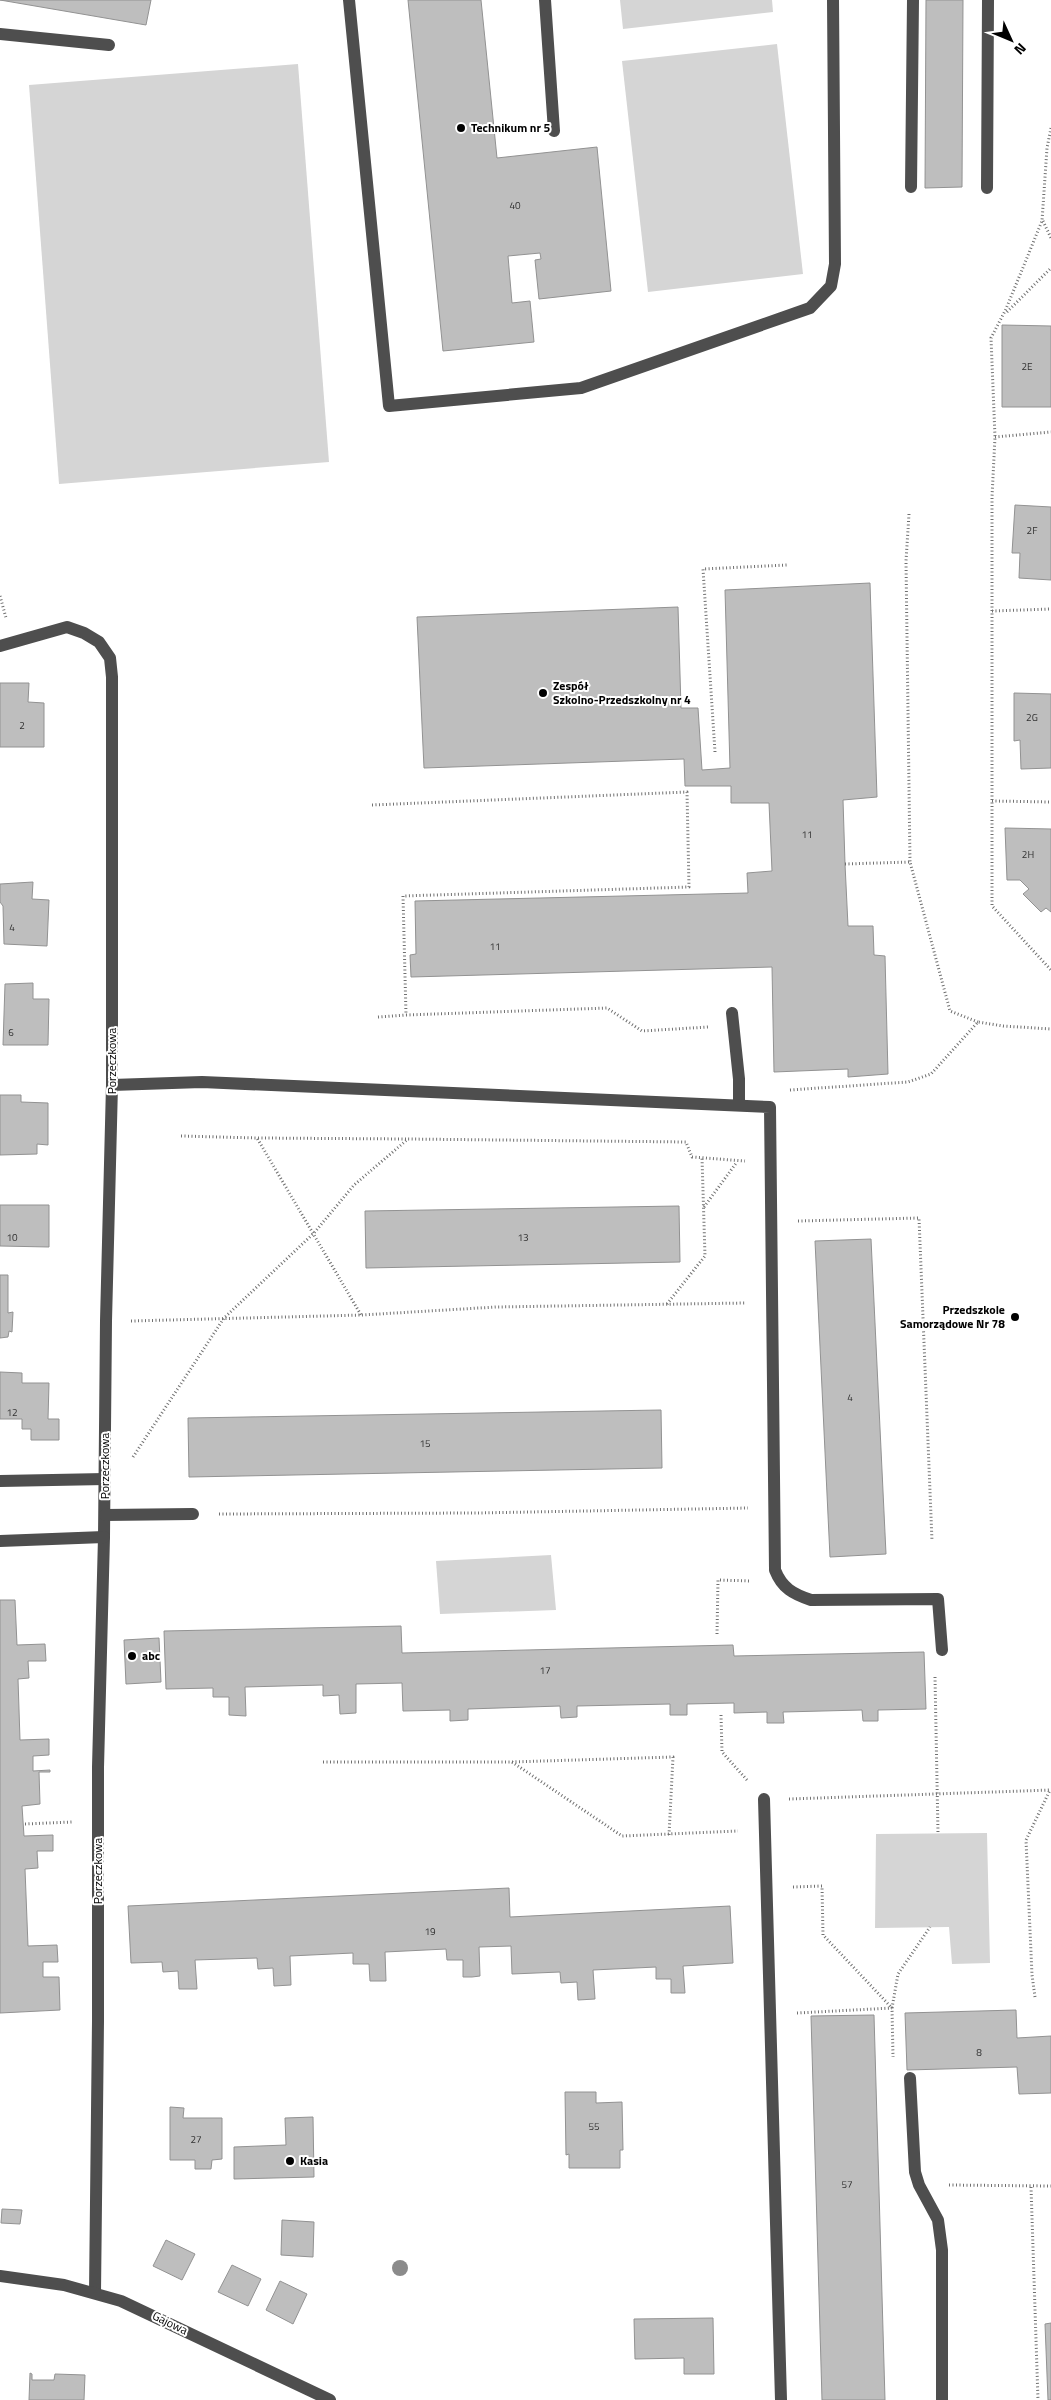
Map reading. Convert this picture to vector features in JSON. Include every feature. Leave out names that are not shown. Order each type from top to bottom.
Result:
[{"type":"street","points":[[349,0],[389,406],[581,388],[810,308],[831,286],[835,264],[833,0]]},
{"type":"street","points":[[545,0],[554,132]]},
{"type":"street","points":[[911,187],[913,0]]},
{"type":"street","points":[[987,188],[988,0]]},
{"type":"street","points":[[0,34],[109,45]]},
{"type":"street","name":"Porzeczkowa","points":[[0,646],[67,627],[84,633],[99,642],[110,658],[112,677],[112,1085],[106,1321],[105,1515],[97,1822],[95,2293]]},
{"type":"street","points":[[732,1018],[739,1079],[739,1105]]},
{"type":"street","points":[[112,1085],[202,1082],[770,1107],[775,1570],[779,1582],[793,1594],[811,1600],[938,1599],[942,1650]]},
{"type":"street","points":[[0,1481],[105,1478]]},
{"type":"street","points":[[105,1515],[194,1514]]},
{"type":"street","points":[[0,1541],[104,1537]]},
{"type":"street","points":[[764,1799],[771,2014],[776,2273],[782,2400]]},
{"type":"street","points":[[910,2078],[913,2154],[919,2185],[938,2220],[942,2250],[942,2400]]},
{"type":"street","name":"Gajowa","points":[[0,2276],[64,2285],[95,2293],[144,2311],[312,2396],[330,2400]]},
{"type":"path","points":[[1051,128],[1047,148],[1042,221],[1003,316],[991,338],[995,437],[992,611],[992,906],[1051,970]]},
{"type":"path","points":[[1042,221],[1051,238]]},
{"type":"path","points":[[1003,316],[1051,268]]},
{"type":"path","points":[[995,437],[1051,432]]},
{"type":"path","points":[[909,514],[906,561],[910,862],[950,1011],[978,1022],[1003,1026],[1051,1028]]},
{"type":"path","points":[[715,752],[703,569],[787,565]]},
{"type":"path","points":[[992,611],[1051,609]]},
{"type":"path","points":[[372,805],[687,792],[689,887],[402,896],[406,1015]]},
{"type":"path","points":[[992,801],[1051,802]]},
{"type":"path","points":[[845,864],[910,862]]},
{"type":"path","points":[[378,1017],[607,1008],[642,1031],[695,1029],[732,1018]]},
{"type":"path","points":[[770,1107],[790,1090],[908,1082],[931,1074],[978,1022]]},
{"type":"path","points":[[180,1136],[686,1142],[692,1158],[737,1162],[770,1160]]},
{"type":"path","points":[[258,1138],[362,1315]]},
{"type":"path","points":[[105,1478],[128,1465],[224,1318],[314,1233],[354,1185],[408,1139]]},
{"type":"path","points":[[667,1304],[705,1256],[702,1158]]},
{"type":"path","points":[[703,1208],[737,1162]]},
{"type":"path","points":[[788,1221],[919,1218],[932,1541]]},
{"type":"path","points":[[106,1321],[362,1315],[496,1307],[747,1304]]},
{"type":"path","points":[[194,1514],[476,1513],[774,1508]]},
{"type":"path","points":[[717,1634],[718,1580],[779,1582]]},
{"type":"path","points":[[938,1833],[935,1656],[942,1650]]},
{"type":"path","points":[[721,1715],[722,1752],[764,1799],[1050,1790],[1026,1840],[1032,1975],[1035,1997]]},
{"type":"path","points":[[323,1762],[511,1762],[673,1757],[669,1835]]},
{"type":"path","points":[[511,1762],[622,1836],[765,1830]]},
{"type":"path","points":[[25,1824],[97,1822]]},
{"type":"path","points":[[767,1888],[822,1886],[823,1934],[892,2008]]},
{"type":"path","points":[[910,2078],[893,2071],[892,2008],[898,1974],[930,1927]]},
{"type":"path","points":[[771,2014],[892,2008]]},
{"type":"path","points":[[919,2185],[1051,2186]]},
{"type":"path","points":[[1031,2187],[1038,2400]]},
{"type":"shaded area","points":[[620,0],[772,0],[773,12],[623,29]]},
{"type":"shaded area","points":[[777,44],[803,274],[648,292],[622,61]]},
{"type":"shaded area","points":[[298,64],[329,462],[59,484],[29,85]]},
{"type":"shaded area","points":[[551,1555],[556,1610],[440,1614],[436,1561]]},
{"type":"shaded area","points":[[987,1833],[990,1963],[952,1964],[949,1927],[875,1928],[876,1834]]},
{"type":"building","points":[[0,0],[151,0],[146,25]]},
{"type":"building","points":[[408,0],[481,0],[497,158],[597,147],[611,291],[539,299],[535,260],[541,259],[540,253],[508,256],[512,303],[530,301],[534,342],[443,351]]},
{"type":"building","points":[[926,0],[963,0],[962,187],[925,188]]},
{"type":"building","points":[[1002,325],[1051,326],[1051,407],[1002,407]]},
{"type":"building","points":[[1015,505],[1051,507],[1051,580],[1019,578],[1020,553],[1012,553]]},
{"type":"building","points":[[870,583],[877,797],[843,800],[845,864],[848,926],[873,926],[874,955],[885,956],[888,1074],[848,1077],[848,1069],[774,1072],[772,967],[411,977],[410,955],[416,954],[415,901],[748,893],[747,873],[772,871],[769,803],[731,803],[731,786],[685,786],[684,759],[424,768],[417,617],[678,607],[681,708],[698,708],[702,770],[730,768],[725,590]]},
{"type":"building","points":[[0,683],[29,683],[28,702],[44,703],[44,747],[0,747]]},
{"type":"building","points":[[1014,693],[1051,694],[1051,768],[1021,769],[1020,740],[1014,741]]},
{"type":"building","points":[[1005,828],[1051,829],[1051,912],[1046,908],[1041,912],[1023,894],[1029,889],[1020,880],[1007,880]]},
{"type":"building","points":[[33,882],[32,899],[49,900],[47,946],[4,944],[3,906],[0,902],[0,884]]},
{"type":"building","points":[[33,983],[33,999],[49,999],[48,1045],[3,1045],[5,984]]},
{"type":"building","points":[[0,1095],[21,1095],[21,1102],[48,1103],[48,1145],[37,1144],[37,1154],[0,1155]]},
{"type":"building","points":[[0,1205],[49,1205],[49,1247],[0,1246]]},
{"type":"building","points":[[679,1206],[680,1262],[366,1268],[365,1211]]},
{"type":"building","points":[[871,1239],[886,1554],[830,1557],[815,1241]]},
{"type":"building","points":[[0,1275],[8,1275],[8,1313],[13,1312],[12,1332],[9,1331],[8,1337],[0,1338]]},
{"type":"building","points":[[0,1372],[22,1373],[22,1383],[49,1383],[48,1419],[59,1419],[59,1440],[31,1440],[31,1429],[22,1429],[22,1419],[0,1419]]},
{"type":"building","points":[[661,1410],[662,1468],[189,1477],[188,1418]]},
{"type":"building","points":[[0,1600],[15,1600],[17,1645],[45,1644],[46,1661],[28,1661],[29,1678],[18,1679],[20,1740],[49,1739],[49,1755],[33,1756],[33,1771],[50,1770],[50,1772],[39,1772],[40,1804],[22,1806],[24,1836],[53,1835],[53,1851],[37,1851],[38,1868],[25,1869],[28,1946],[57,1945],[58,1962],[43,1962],[43,1977],[59,1977],[60,2010],[0,2013]]},
{"type":"building","points":[[401,1626],[402,1653],[733,1645],[734,1656],[924,1652],[926,1709],[878,1710],[878,1721],[863,1721],[862,1710],[783,1712],[784,1723],[767,1723],[767,1712],[734,1713],[734,1703],[687,1704],[687,1715],[670,1715],[670,1704],[577,1706],[577,1717],[561,1718],[560,1706],[468,1709],[468,1720],[450,1721],[450,1710],[403,1711],[402,1683],[356,1684],[356,1713],[340,1714],[339,1695],[323,1696],[323,1685],[245,1687],[246,1716],[229,1715],[229,1697],[213,1697],[213,1688],[166,1689],[164,1631]]},
{"type":"building","points":[[159,1638],[161,1682],[126,1684],[124,1640]]},
{"type":"building","points":[[509,1888],[510,1917],[730,1906],[733,1963],[683,1966],[685,1993],[671,1993],[671,1979],[656,1979],[656,1967],[593,1970],[595,1999],[578,2000],[577,1982],[561,1983],[560,1972],[512,1974],[511,1946],[479,1947],[480,1976],[472,1977],[463,1977],[463,1960],[447,1960],[446,1949],[385,1952],[386,1981],[370,1981],[369,1964],[353,1964],[353,1953],[290,1956],[291,1985],[274,1986],[273,1968],[258,1969],[257,1958],[195,1960],[197,1989],[179,1989],[178,1971],[163,1972],[162,1962],[131,1963],[128,1906]]},
{"type":"building","points":[[1016,2010],[1017,2038],[1051,2036],[1051,2093],[1019,2094],[1017,2067],[907,2070],[905,2013]]},
{"type":"building","points":[[874,2015],[885,2400],[822,2400],[811,2016]]},
{"type":"building","points":[[565,2092],[596,2092],[596,2103],[622,2102],[623,2150],[620,2150],[620,2168],[569,2168],[569,2154],[566,2155]]},
{"type":"building","points":[[170,2107],[184,2108],[183,2118],[222,2118],[222,2159],[212,2160],[211,2169],[195,2169],[195,2160],[170,2160]]},
{"type":"building","points":[[313,2117],[314,2177],[234,2179],[234,2147],[286,2145],[285,2118]]},
{"type":"building","points":[[2,2209],[22,2210],[20,2224],[1,2223]]},
{"type":"building","points":[[282,2220],[314,2222],[313,2257],[281,2255]]},
{"type":"building","points":[[166,2240],[195,2254],[182,2280],[153,2266]]},
{"type":"building","points":[[232,2265],[261,2279],[248,2306],[218,2292]]},
{"type":"building","points":[[280,2281],[307,2294],[293,2324],[266,2310]]},
{"type":"building","points":[[713,2318],[714,2374],[684,2374],[684,2358],[635,2359],[634,2319]]},
{"type":"building","points":[[1051,2323],[1051,2400],[1048,2400],[1045,2324]]},
{"type":"building","points":[[30,2373],[32,2374],[32,2380],[54,2380],[55,2374],[85,2375],[84,2400],[29,2400]]},
{"type":"place","name":"Technikum nr 5","points":[[461,128]]},
{"type":"place","name":"Zespół Szkolno-Przedszkolny nr 4","points":[[543,693]]},
{"type":"place","name":"Przedszkole Samorządowe Nr 78","points":[[1015,1317]]},
{"type":"place","name":"abc","points":[[132,1656]]},
{"type":"place","name":"Kasia","points":[[290,2161]]}]
